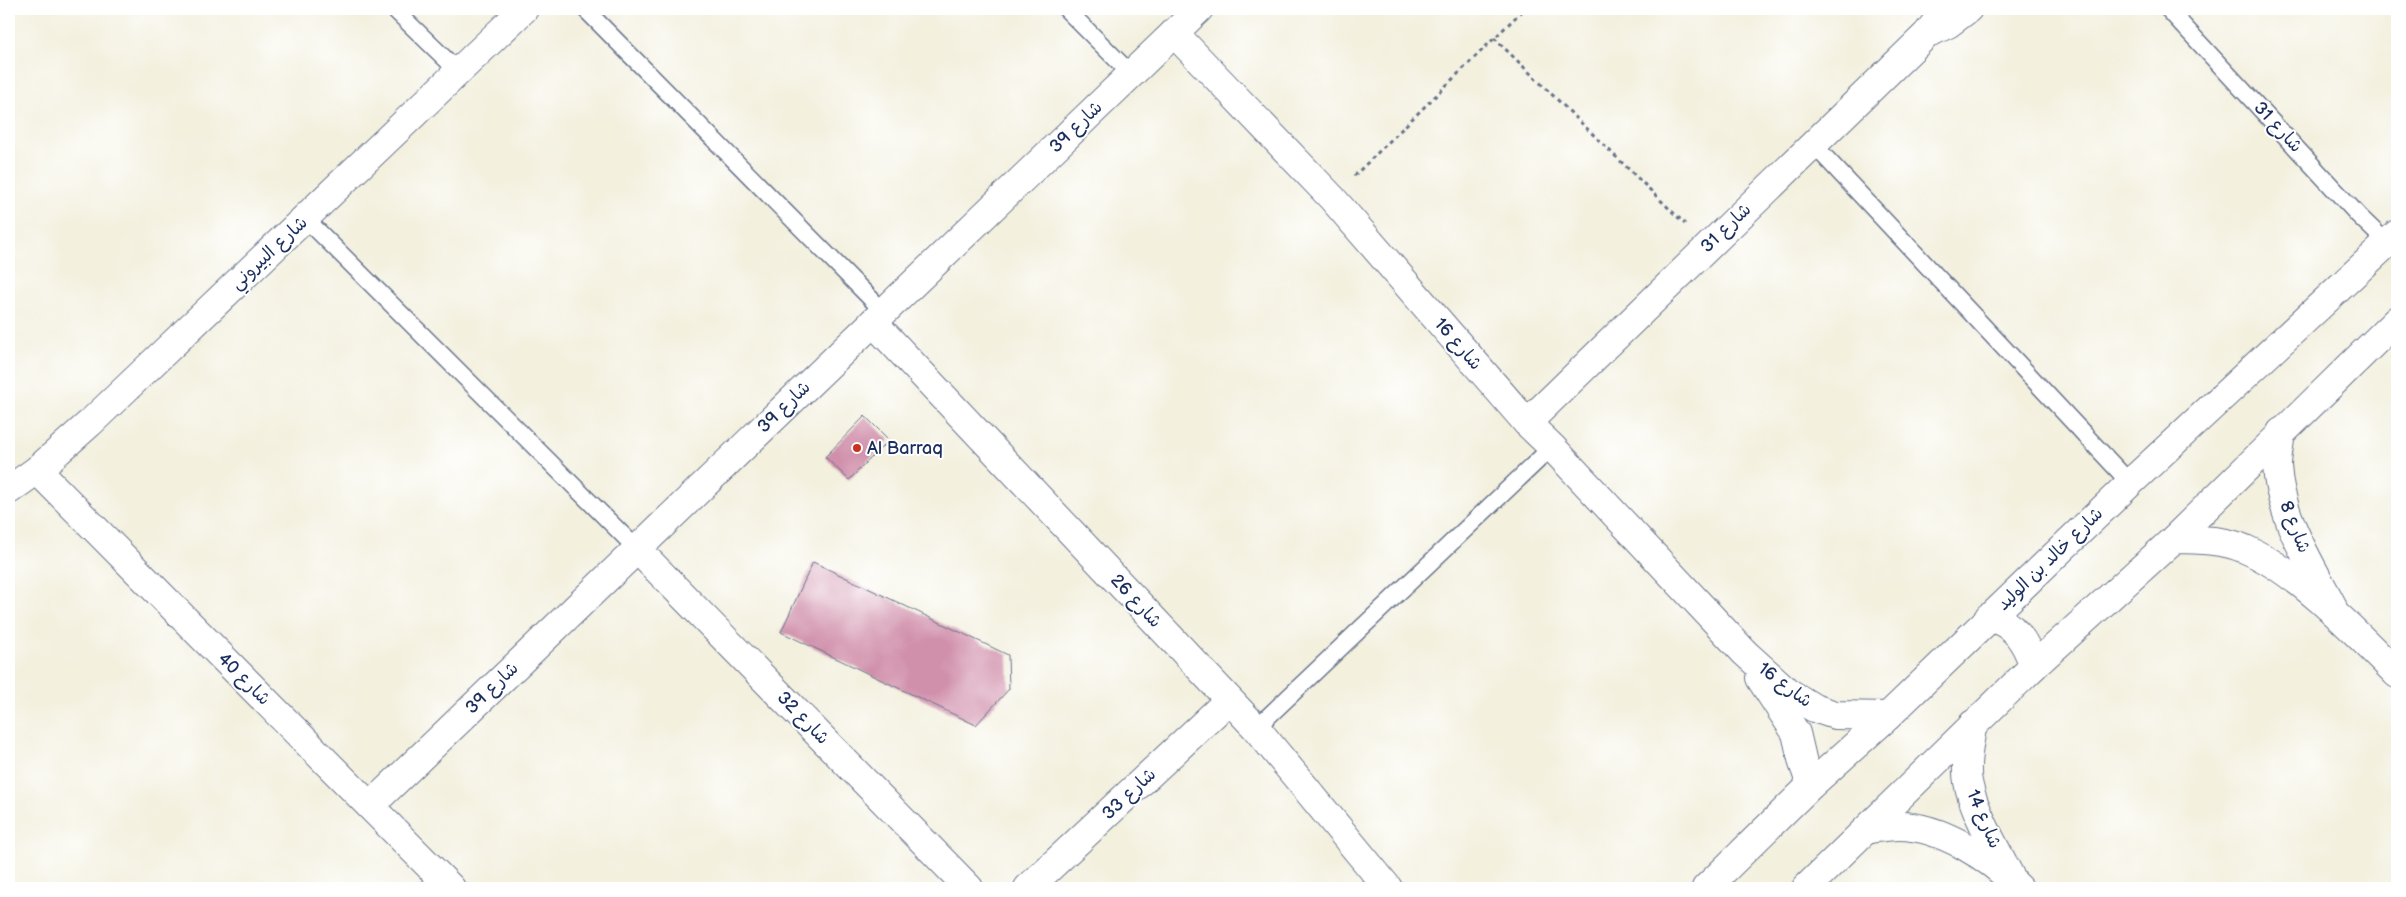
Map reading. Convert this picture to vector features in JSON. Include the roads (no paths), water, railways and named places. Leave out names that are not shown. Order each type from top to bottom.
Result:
[{"type":"street","name":"شارع البيروني","points":[[9,490],[37,470],[97,417],[524,9]]},
{"type":"street","name":"شارع 39","points":[[370,806],[636,548],[1199,9]]},
{"type":"street","name":"شارع 31","points":[[1527,423],[1927,34],[1946,9]]},
{"type":"street","name":"شارع 31","points":[[1927,34],[1948,24],[1968,9]]},
{"type":"street","name":"شارع 16","points":[[1174,33],[1332,198],[1527,423],[1552,447],[1745,653],[1788,692],[1814,708],[1835,715],[1888,716]]},
{"type":"street","name":"شارع خالد بن الوليد","points":[[1706,888],[1811,784],[1888,716],[2130,483],[2393,239]]},
{"type":"street","name":"شارع 26","points":[[878,317],[1256,728],[1388,888]]},
{"type":"street","points":[[1806,888],[2034,666],[2174,539],[2397,320]]},
{"type":"street","name":"شارع 8","points":[[2281,432],[2277,466],[2282,499],[2293,530],[2337,615]]},
{"type":"street","name":"شارع 40","points":[[37,470],[451,888]]},
{"type":"street","name":"شارع 8","points":[[2174,539],[2211,541],[2244,548],[2279,569],[2337,615],[2397,674]]},
{"type":"street","name":"شارع 32","points":[[636,548],[969,888]]},
{"type":"street","points":[[1989,617],[2000,620],[2018,633],[2025,642],[2034,666]]},
{"type":"street","name":"شارع 16","points":[[1745,653],[1796,733],[1803,763],[1811,784]]},
{"type":"street","name":"شارع 33","points":[[1028,888],[1229,700]]},
{"type":"street","name":"شارع 14","points":[[1973,724],[1968,747],[1967,774],[1980,816],[2016,885]]},
{"type":"street","name":"شارع 14","points":[[1868,829],[1900,826],[1930,832],[1964,844],[2016,885]]},
{"type":"lane","points":[[394,9],[459,72]]},
{"type":"lane","points":[[585,9],[878,317]]},
{"type":"lane","points":[[1066,9],[1131,74]]},
{"type":"lane","name":"شارع 31","points":[[2168,9],[2359,216],[2393,239]]},
{"type":"lane","points":[[1813,144],[2130,483]]},
{"type":"lane","points":[[306,219],[636,548]]},
{"type":"lane","points":[[1256,728],[1552,447]]},
{"type":"place","name":"Al Barraq","points":[[857,448]]}]
